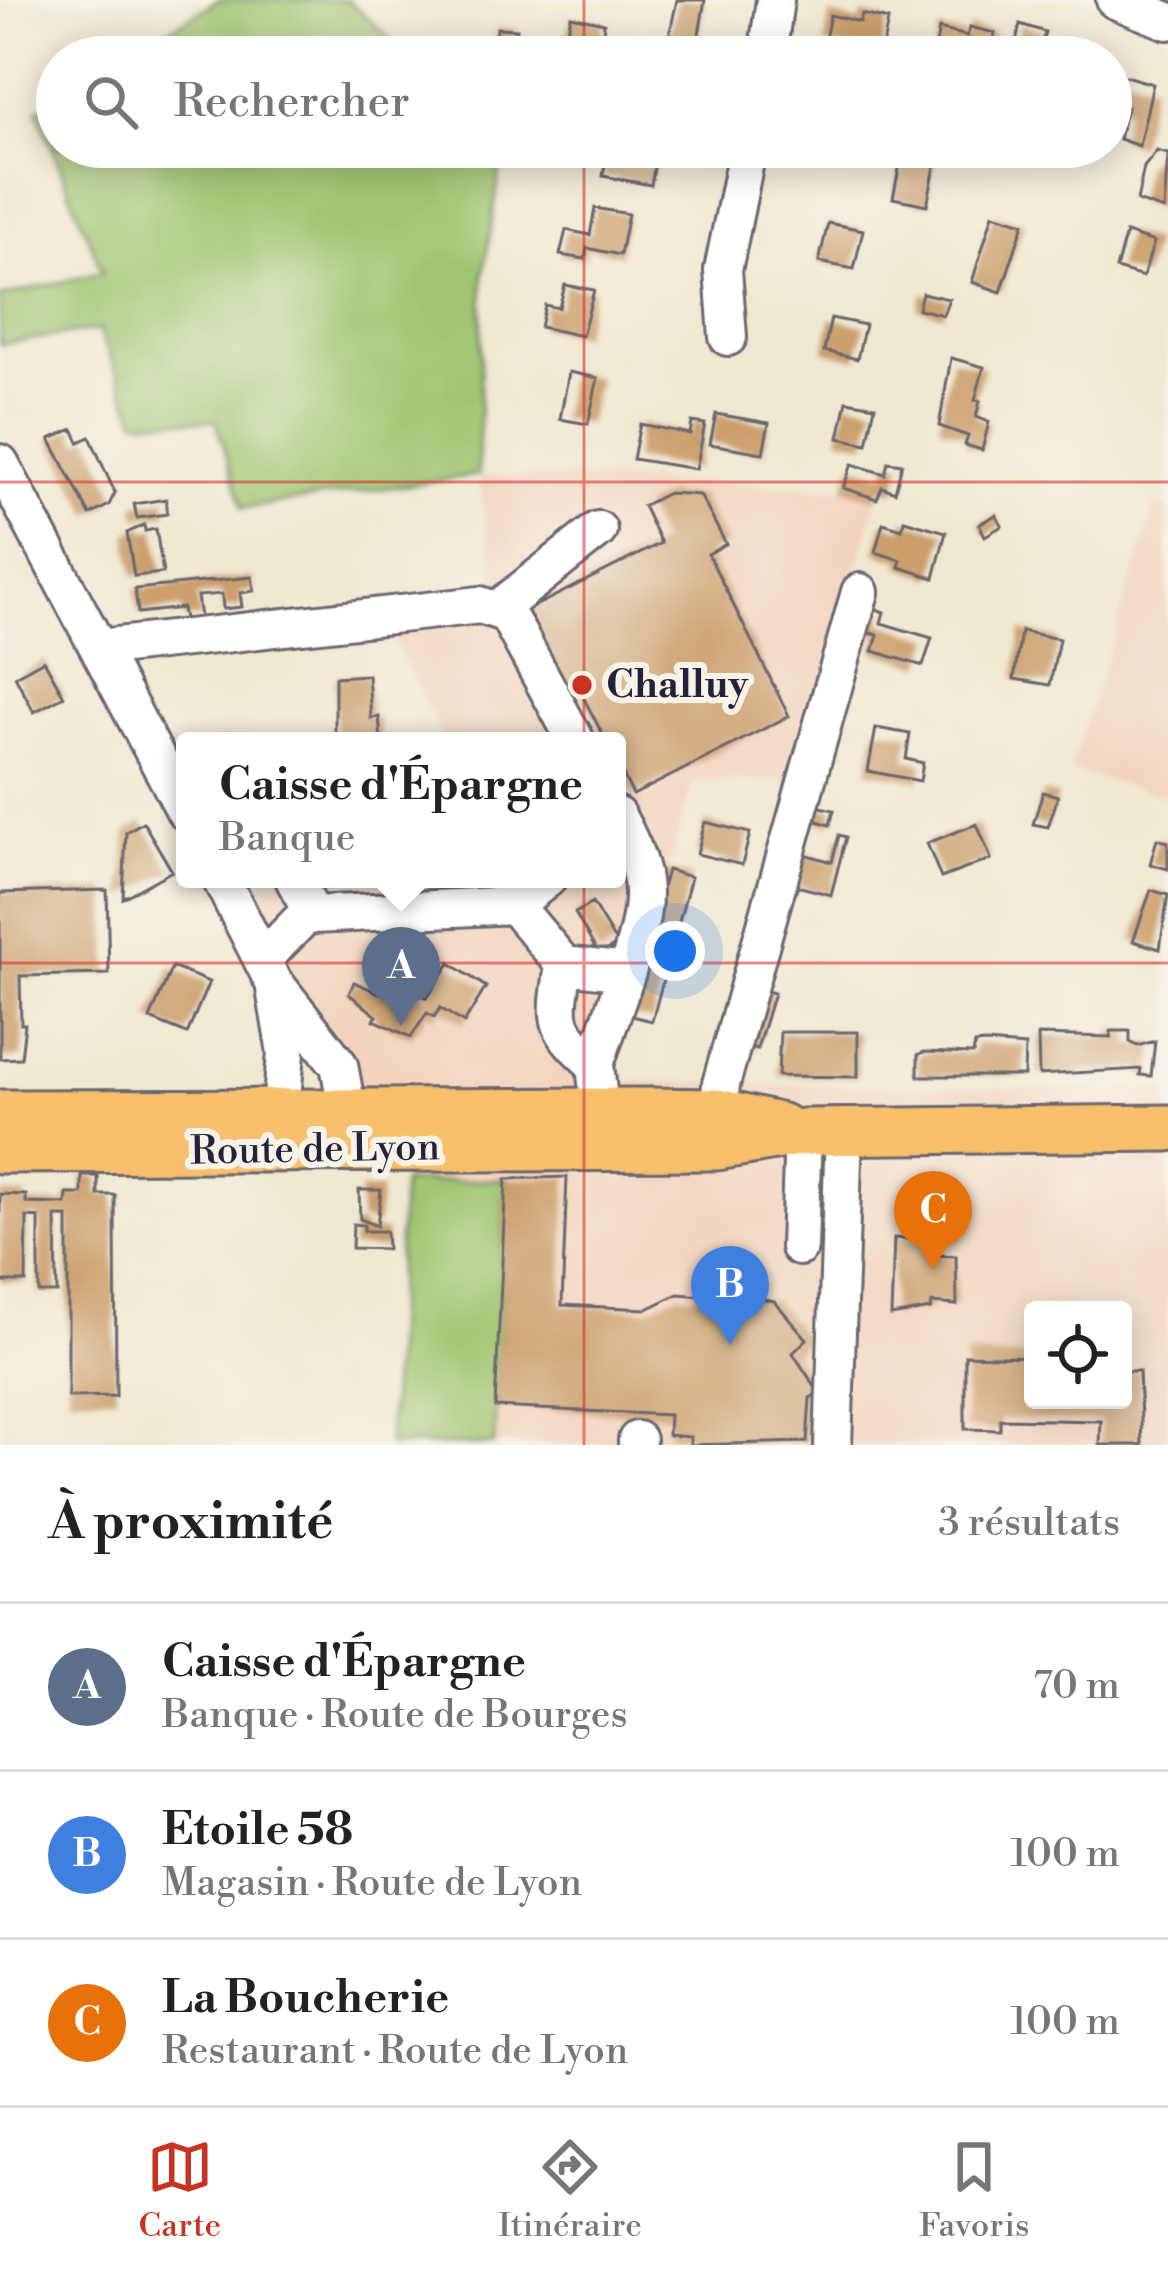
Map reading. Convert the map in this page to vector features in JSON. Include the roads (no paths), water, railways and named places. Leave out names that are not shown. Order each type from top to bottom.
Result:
[{"type":"main road","name":"Route de Lyon","points":[[0,1113],[286,1117],[346,1123],[347,1108],[600,1111],[717,1130]]},
{"type":"main road","name":"Route de Lyon","points":[[73,1151],[151,1133],[286,1117],[368,1137],[557,1148]]},
{"type":"main road","name":"Route de Lyon","points":[[0,1150],[557,1148],[717,1130],[1168,1127]]},
{"type":"street","points":[[770,36],[775,0]]},
{"type":"street","points":[[1115,0],[1168,21]]},
{"type":"street","points":[[728,337],[723,270],[744,168]]},
{"type":"street","points":[[0,463],[176,794]]},
{"type":"street","points":[[497,610],[598,530]]},
{"type":"street","points":[[717,1130],[860,592]]},
{"type":"street","points":[[99,649],[480,605],[507,614],[571,732]]},
{"type":"street","points":[[600,1111],[595,1064],[645,909],[640,859],[626,839]]},
{"type":"street","points":[[235,888],[269,970],[286,1052],[286,1117]]},
{"type":"street","points":[[300,888],[313,915]]},
{"type":"street","points":[[269,970],[303,918],[514,905],[536,888]]},
{"type":"street","points":[[514,905],[565,965],[627,972]]},
{"type":"street","points":[[565,965],[557,1016],[561,1034],[595,1064]]},
{"type":"street","points":[[269,970],[339,1065],[347,1108]]},
{"type":"street","points":[[799,1247],[823,1132]]},
{"type":"street","points":[[823,1132],[840,1249],[832,1445]]},
{"type":"place","name":"Challuy","points":[[582,685]]},
{"type":"place","name":"Caisse d'Épargne","points":[[401,1026]]},
{"type":"place","name":"La Boucherie","points":[[933,1270]]},
{"type":"place","name":"Etoile 58","points":[[730,1345]]}]
